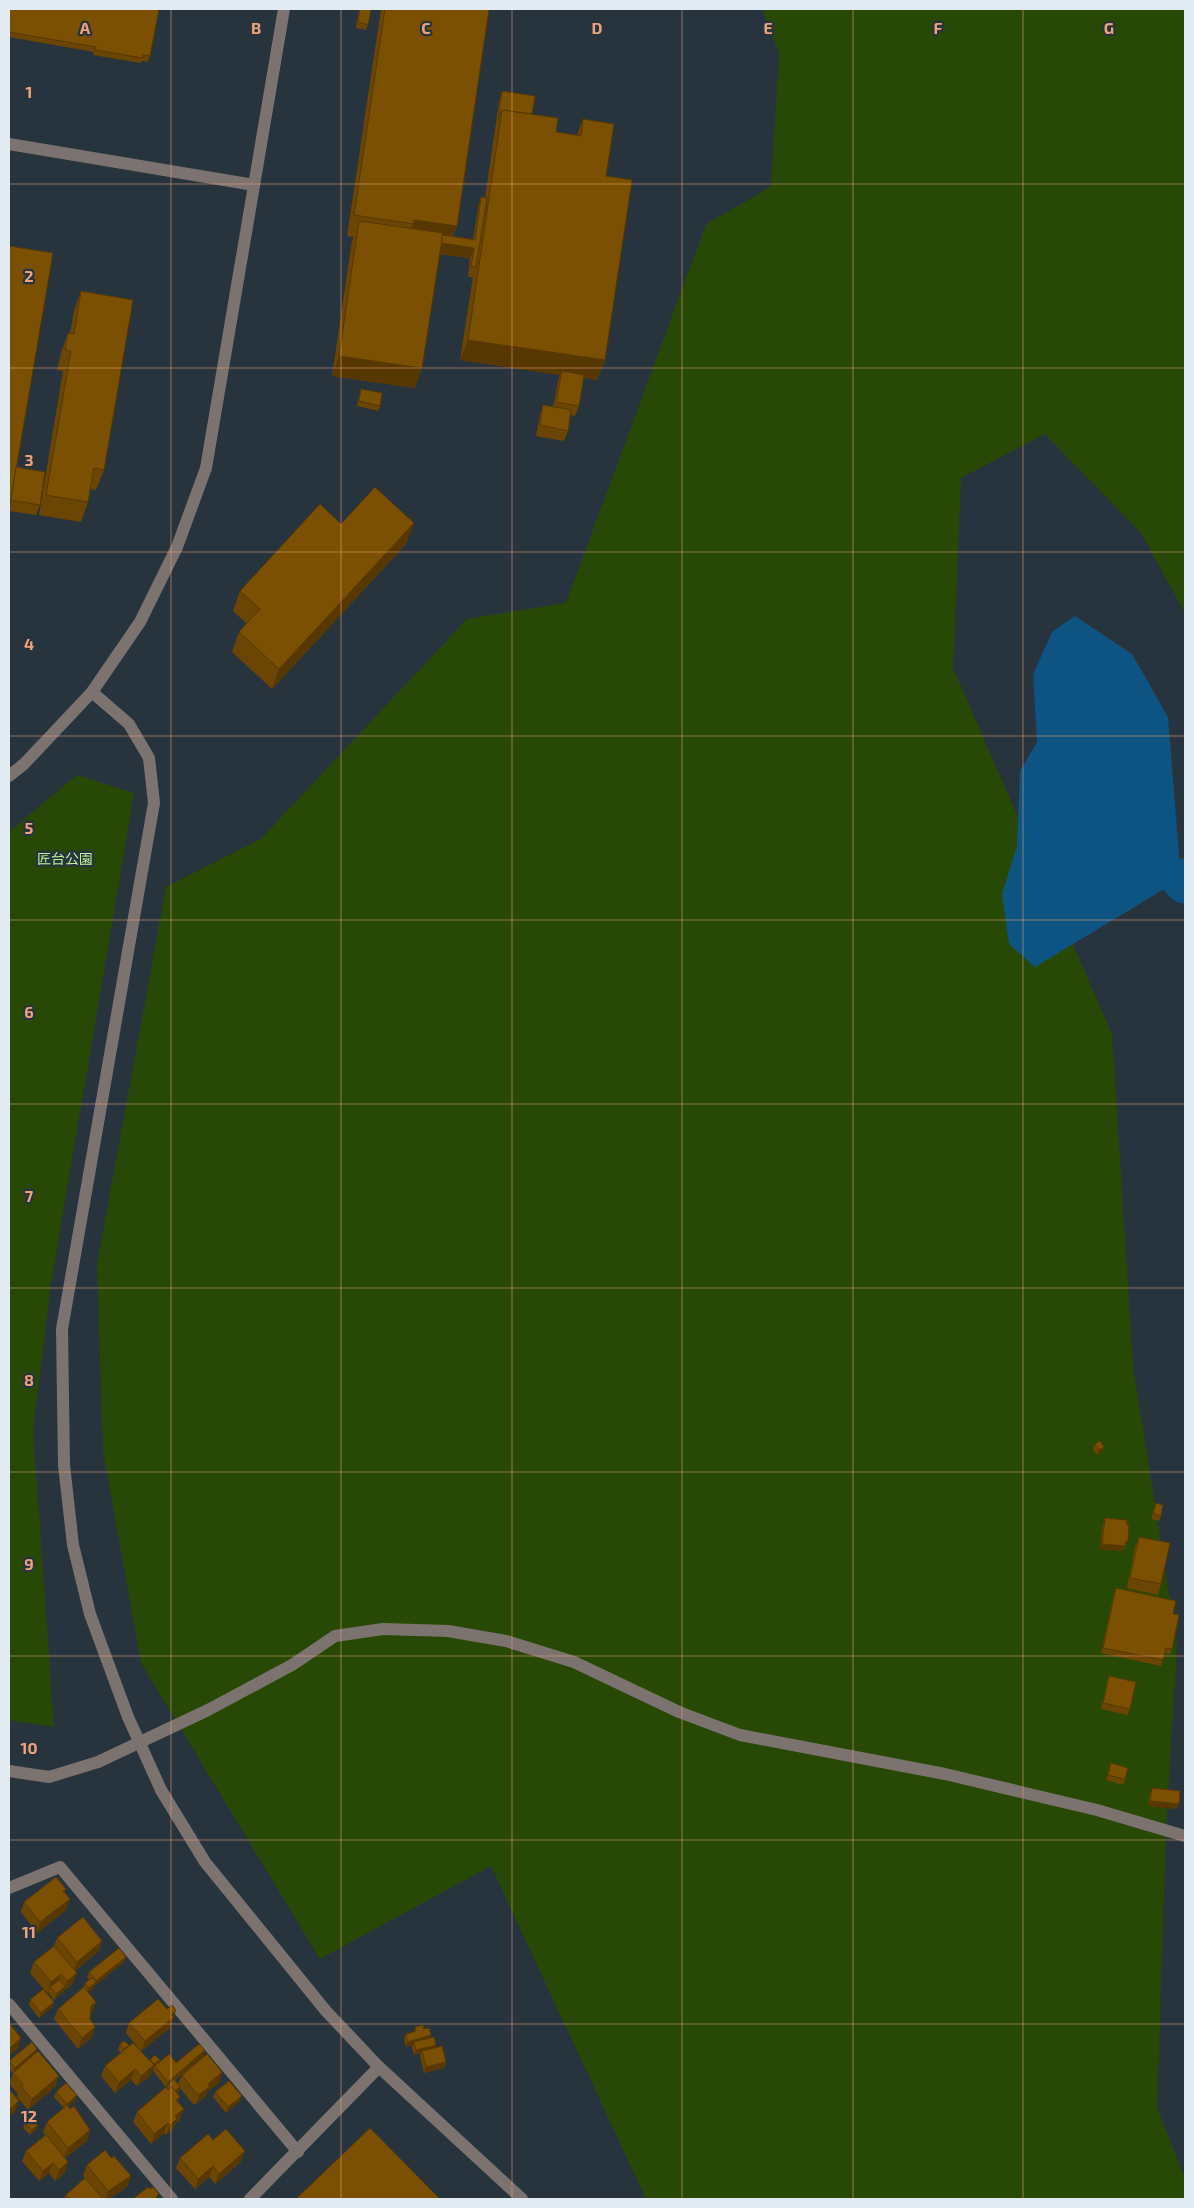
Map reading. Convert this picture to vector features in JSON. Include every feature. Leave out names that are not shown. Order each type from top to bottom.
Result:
[{"type":"street","points":[[9,776],[24,764],[92,692],[140,622],[177,547],[206,468],[284,9]]},
{"type":"street","points":[[9,144],[254,185]]},
{"type":"street","points":[[92,692],[129,724],[149,758],[154,803],[62,1329],[64,1465],[74,1545],[90,1614],[128,1717],[162,1790],[205,1862],[321,2004],[379,2067],[522,2199]]},
{"type":"street","points":[[9,1771],[49,1777],[98,1762],[225,1701],[292,1665],[336,1636],[383,1630],[448,1631],[506,1641],[574,1662],[679,1712],[740,1735],[945,1774],[1097,1810],[1185,1836]]},
{"type":"street","points":[[9,1888],[60,1867],[298,2152]]},
{"type":"street","points":[[9,2004],[172,2199]]},
{"type":"street","points":[[250,2199],[379,2067]]},
{"type":"green space","points":[[762,9],[1185,9],[1185,613],[1141,533],[1045,434],[961,478],[953,668],[1112,1034],[1133,1366],[1177,1644],[1166,1832],[1157,2107],[1185,2178],[1185,2199],[646,2199],[491,1866],[320,1959],[141,1663],[103,1451],[97,1264],[166,887],[261,839],[467,619],[566,603],[706,224],[771,187],[779,54]]},
{"type":"green space","name":"匠台公園","points":[[77,775],[134,793],[51,1284],[33,1431],[54,1727],[9,1720],[9,832]]},
{"type":"water","points":[[1075,616],[1132,654],[1168,717],[1181,879],[1035,967],[1009,944],[1002,894],[1017,846],[1020,771],[1037,742],[1033,675],[1052,632]]},
{"type":"building","points":[[9,9],[159,9],[150,56],[143,55],[143,58],[95,50],[96,47],[9,32]]},
{"type":"building","points":[[360,9],[371,9],[368,25],[358,22]]},
{"type":"building","points":[[385,9],[489,9],[457,226],[414,220],[414,224],[354,215]]},
{"type":"building","points":[[502,91],[535,96],[532,114],[502,110],[498,119]]},
{"type":"building","points":[[502,110],[558,118],[556,132],[581,136],[583,119],[614,124],[606,176],[632,180],[605,360],[468,340]]},
{"type":"building","points":[[481,197],[487,198],[476,267],[471,266],[474,248],[441,243],[442,235],[475,240]]},
{"type":"building","points":[[359,221],[443,233],[422,368],[339,356]]},
{"type":"building","points":[[9,246],[53,253],[9,511]]},
{"type":"building","points":[[81,291],[133,300],[104,470],[94,468],[88,502],[46,495],[71,351],[65,350],[68,333],[74,334]]},
{"type":"building","points":[[562,371],[584,375],[579,406],[556,402]]},
{"type":"building","points":[[361,389],[382,393],[380,406],[359,401]]},
{"type":"building","points":[[543,405],[571,410],[568,431],[540,425]]},
{"type":"building","points":[[16,467],[45,472],[40,505],[11,500]]},
{"type":"building","points":[[375,487],[414,523],[279,669],[239,632],[260,609],[240,591],[320,504],[341,524]]},
{"type":"building","points":[[1100,1441],[1104,1447],[1099,1450],[1095,1444]]},
{"type":"building","points":[[1156,1503],[1163,1505],[1161,1516],[1153,1514]]},
{"type":"building","points":[[1105,1518],[1127,1520],[1127,1525],[1129,1525],[1128,1541],[1126,1541],[1125,1546],[1102,1544]]},
{"type":"building","points":[[1139,1537],[1170,1543],[1161,1584],[1130,1578]]},
{"type":"building","points":[[1116,1588],[1176,1601],[1173,1614],[1179,1615],[1172,1649],[1166,1648],[1163,1660],[1103,1648]]},
{"type":"building","points":[[1109,1676],[1136,1682],[1130,1709],[1103,1703]]},
{"type":"building","points":[[1111,1763],[1128,1768],[1125,1779],[1108,1775]]},
{"type":"building","points":[[1152,1788],[1180,1791],[1179,1804],[1150,1801]]},
{"type":"building","points":[[56,1877],[66,1889],[63,1891],[70,1899],[40,1922],[24,1902]]},
{"type":"building","points":[[83,1917],[102,1941],[77,1962],[57,1938]]},
{"type":"building","points":[[54,1946],[77,1973],[67,1981],[61,1974],[51,1982],[34,1962]]},
{"type":"building","points":[[119,1948],[126,1957],[96,1981],[89,1972]]},
{"type":"building","points":[[92,1978],[96,1982],[89,1988],[85,1983]]},
{"type":"building","points":[[59,1980],[65,1986],[56,1994],[50,1987]]},
{"type":"building","points":[[84,1987],[96,2002],[91,2006],[90,2019],[95,2027],[82,2038],[58,2009]]},
{"type":"building","points":[[43,1989],[54,2002],[41,2013],[30,2000]]},
{"type":"building","points":[[158,1999],[167,2009],[172,2005],[176,2010],[171,2015],[174,2017],[145,2041],[129,2023]]},
{"type":"building","points":[[9,2023],[21,2038],[9,2049]]},
{"type":"building","points":[[423,2025],[424,2029],[429,2028],[431,2035],[407,2042],[406,2034],[416,2031],[415,2027]]},
{"type":"building","points":[[434,2037],[436,2045],[416,2050],[414,2042]]},
{"type":"building","points":[[124,2041],[129,2045],[124,2049],[120,2044]]},
{"type":"building","points":[[32,2042],[37,2049],[15,2068],[9,2061]]},
{"type":"building","points":[[133,2043],[154,2065],[141,2076],[135,2069],[119,2083],[105,2066]]},
{"type":"building","points":[[199,2044],[205,2050],[168,2082],[155,2066],[169,2054],[176,2063]]},
{"type":"building","points":[[442,2046],[446,2062],[426,2067],[422,2051]]},
{"type":"building","points":[[38,2051],[59,2076],[32,2099],[21,2086],[23,2084],[13,2073]]},
{"type":"building","points":[[207,2054],[222,2072],[208,2084],[210,2086],[200,2094],[197,2094],[182,2075]]},
{"type":"building","points":[[155,2055],[160,2060],[154,2064],[150,2060]]},
{"type":"building","points":[[174,2079],[180,2087],[175,2091],[169,2084]]},
{"type":"building","points":[[229,2081],[242,2096],[228,2107],[215,2092]]},
{"type":"building","points":[[66,2083],[77,2095],[67,2104],[56,2092]]},
{"type":"building","points":[[166,2087],[168,2090],[172,2087],[180,2097],[176,2100],[184,2109],[175,2116],[177,2119],[170,2125],[168,2123],[154,2134],[137,2112]]},
{"type":"building","points":[[9,2089],[19,2101],[9,2110]]},
{"type":"building","points":[[67,2105],[70,2109],[74,2106],[90,2130],[68,2148],[47,2122]]},
{"type":"building","points":[[31,2117],[38,2125],[32,2130],[25,2123]]},
{"type":"building","points":[[370,2128],[440,2199],[296,2199]]},
{"type":"building","points":[[226,2129],[245,2151],[219,2174],[213,2166],[198,2179],[180,2158],[208,2134],[213,2140]]},
{"type":"building","points":[[46,2135],[68,2162],[59,2170],[53,2163],[43,2171],[26,2151]]},
{"type":"building","points":[[105,2150],[111,2158],[114,2156],[131,2176],[108,2191],[87,2165]]},
{"type":"building","points":[[85,2178],[103,2199],[70,2199],[66,2195]]},
{"type":"building","points":[[148,2187],[150,2189],[153,2187],[159,2194],[156,2197],[158,2199],[133,2199]]},
{"type":"waterway","points":[[1181,879],[1185,883]]}]
